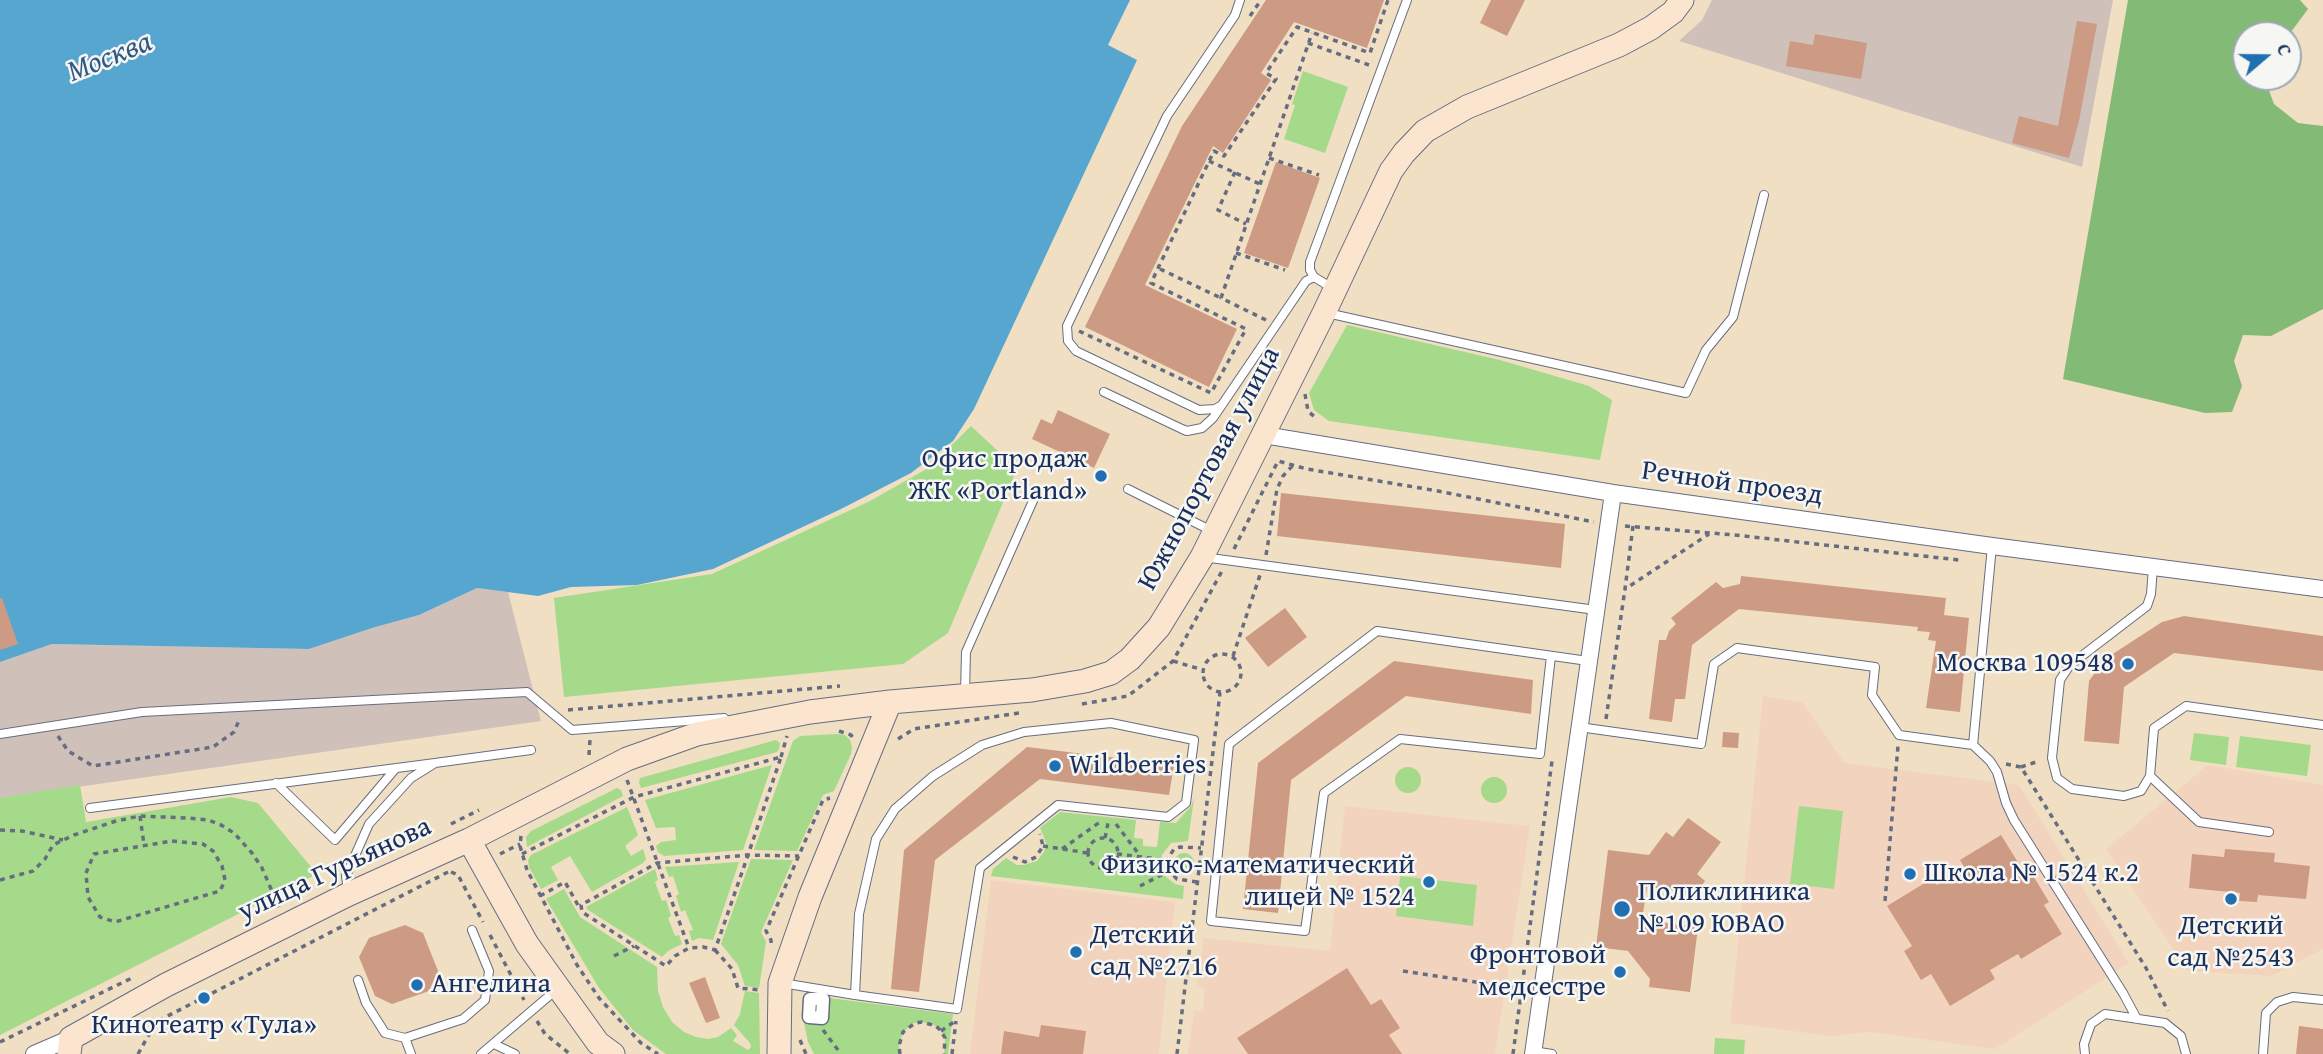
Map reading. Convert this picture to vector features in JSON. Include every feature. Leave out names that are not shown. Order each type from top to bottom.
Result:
[{"type":"main road","name":"Южнопортовая улица","points":[[469,840],[627,759],[697,734],[810,712],[1032,690],[1085,681],[1111,673],[1130,659],[1159,627],[1202,557],[1324,313],[1391,171],[1425,131],[1467,107],[1641,34],[1673,12],[1682,0]]},
{"type":"main road","points":[[779,1054],[766,986],[810,897],[890,702]]},
{"type":"main road","name":"улица Гурьянова","points":[[70,1046],[166,985],[349,894],[469,840],[527,944],[598,1043],[613,1054]]},
{"type":"street","points":[[1264,435],[1613,494]]},
{"type":"street","name":"Речной проезд","points":[[1533,1052],[1613,494],[2323,589]]},
{"type":"street","name":"улица Гурьянова","points":[[34,1054],[70,1046]]},
{"type":"lane","points":[[1222,405],[1215,409],[1199,410],[1076,351],[1068,341],[1067,326],[1167,116],[1235,15],[1240,0]]},
{"type":"lane","points":[[1335,290],[1314,277],[1310,262],[1407,0]]},
{"type":"lane","points":[[1324,313],[1686,393],[1706,350],[1733,317],[1764,195]]},
{"type":"lane","points":[[1104,392],[1188,431],[1202,428],[1209,424],[1306,281],[1314,277]]},
{"type":"lane","points":[[1128,489],[1215,532]]},
{"type":"lane","points":[[965,696],[967,652],[1036,494]]},
{"type":"lane","points":[[1973,745],[1992,546]]},
{"type":"lane","points":[[1202,557],[1596,610]]},
{"type":"lane","points":[[2153,567],[2151,594],[2147,606],[2070,665],[2060,680],[2052,758],[2057,778],[2072,789],[2124,796],[2141,791],[2150,776],[2154,728],[2186,706],[2323,725]]},
{"type":"lane","points":[[1551,656],[1540,754],[1400,739],[1324,793],[1305,931],[1211,921],[1229,744],[1377,631],[1588,661]]},
{"type":"lane","points":[[1579,727],[1701,744],[1714,664],[1737,648],[1875,667],[1872,695],[1899,735],[1973,745],[1990,761],[1997,772],[2014,820],[2137,1019]]},
{"type":"lane","points":[[0,734],[142,712],[527,692],[572,730],[810,712]]},
{"type":"lane","points":[[766,986],[957,1009],[980,868],[1058,805],[1168,817],[1186,803],[1194,740],[1111,723],[1024,732],[982,746],[933,776],[895,809],[876,839],[859,914],[855,995]]},
{"type":"lane","points":[[90,808],[531,750]]},
{"type":"lane","points":[[349,894],[346,876],[369,824],[411,778],[435,763]]},
{"type":"lane","points":[[276,783],[335,840],[396,768]]},
{"type":"lane","points":[[2150,776],[2199,822],[2269,832]]},
{"type":"lane","points":[[358,979],[366,1003],[385,1033],[405,1038],[463,1019],[485,1000],[489,971],[472,930]]},
{"type":"lane","points":[[481,1054],[558,988]]},
{"type":"lane","points":[[2263,1054],[2266,1013],[2277,1002],[2293,997],[2323,1000]]},
{"type":"lane","points":[[2085,1054],[2084,1044],[2091,1024],[2105,1014],[2165,1023],[2180,1036],[2186,1054]]},
{"type":"lane","points":[[405,1038],[411,1054]]},
{"type":"lane","points":[[495,1044],[515,1054]]},
{"type":"lane","points":[[1533,1052],[1552,1054]]},
{"type":"path","points":[[1246,22],[1261,0]]},
{"type":"path","points":[[1078,330],[1211,393],[1246,329],[1151,283],[1214,151],[1224,156],[1276,79],[1266,73],[1297,27],[1370,53],[1388,0]]},
{"type":"path","points":[[1221,298],[1312,33]]},
{"type":"path","points":[[1308,43],[1381,69]]},
{"type":"path","points":[[1269,158],[1319,175]]},
{"type":"path","points":[[1209,161],[1260,184]]},
{"type":"path","points":[[1235,173],[1218,211],[1246,224]]},
{"type":"path","points":[[1236,253],[1285,270]]},
{"type":"path","points":[[1160,269],[1276,325]]},
{"type":"path","points":[[1307,469],[1608,524],[1990,564]]},
{"type":"path","points":[[1604,731],[1633,526]]},
{"type":"path","points":[[1625,589],[1710,533]]},
{"type":"path","points":[[1224,653],[1233,656],[1239,663],[1241,680],[1229,692],[1220,693],[1205,684],[1203,670],[1208,659],[1224,653]]},
{"type":"path","points":[[1173,662],[1203,670]]},
{"type":"path","points":[[553,714],[576,708],[845,685]]},
{"type":"path","points":[[1177,1054],[1220,693]]},
{"type":"path","points":[[50,726],[68,751],[93,766],[213,747],[234,732],[244,706]]},
{"type":"path","points":[[835,730],[851,735],[855,741]]},
{"type":"path","points":[[779,736],[799,734]]},
{"type":"path","points":[[715,950],[787,735]]},
{"type":"path","points":[[1885,901],[1899,735]]},
{"type":"path","points":[[1513,1054],[1553,754]]},
{"type":"path","points":[[522,854],[634,797],[781,757]]},
{"type":"path","points":[[1990,761],[2021,766],[2052,758]]},
{"type":"path","points":[[2021,766],[2146,968],[2180,1036]]},
{"type":"path","points":[[619,781],[626,778],[634,797],[689,948]]},
{"type":"path","points":[[769,950],[772,940],[766,931],[823,800],[837,796]]},
{"type":"path","points":[[140,816],[144,845]]},
{"type":"path","points":[[0,880],[33,872],[53,845],[116,821],[140,816],[208,820],[234,834],[252,853],[262,868],[298,950]]},
{"type":"path","points":[[1062,849],[1109,816],[1142,857]]},
{"type":"path","points":[[1003,849],[1013,858],[1025,862],[1036,857],[1043,846],[1041,835],[1033,825]]},
{"type":"path","points":[[0,830],[22,831],[63,841]]},
{"type":"path","points":[[523,831],[520,838],[522,854],[540,896],[577,965],[599,998],[641,1043],[658,1054]]},
{"type":"path","points":[[1105,838],[1114,843],[1118,855],[1112,864],[1103,867],[1094,865],[1088,852],[1092,843],[1105,838]]},
{"type":"path","points":[[172,841],[202,844],[213,851],[222,866],[225,880],[220,891],[115,922],[100,917],[88,897],[86,873],[94,855],[144,845],[172,841]]},
{"type":"path","points":[[1043,846],[1088,852]]},
{"type":"path","points":[[1197,881],[1177,878],[1169,871],[1167,860],[1170,854],[1180,847],[1201,848]]},
{"type":"path","points":[[580,909],[581,905],[657,863],[748,855],[799,856]]},
{"type":"path","points":[[1118,855],[1167,860]]},
{"type":"path","points":[[1140,886],[1169,871]]},
{"type":"path","points":[[451,872],[458,875],[530,1012],[545,1034],[570,1054]]},
{"type":"path","points":[[540,896],[565,882],[580,909],[666,966],[675,956],[689,948],[703,947],[715,950],[732,969],[738,988],[766,986]]},
{"type":"path","points":[[614,956],[634,946]]},
{"type":"path","points":[[1403,971],[1571,995]]},
{"type":"path","points":[[941,1031],[956,1020],[952,1054]]},
{"type":"path","points":[[900,1054],[900,1038],[903,1032],[915,1023],[929,1023],[941,1031],[945,1038],[944,1054]]},
{"type":"shaded area","points":[[1712,0],[2113,0],[2082,167],[1679,41],[1702,20]]},
{"type":"shaded area","points":[[477,588],[508,592],[541,721],[0,798],[0,662],[52,644],[309,649],[419,615]]},
{"type":"shaded area","name":"Школа № 1524 к.2","points":[[1763,696],[1802,702],[1845,763],[2019,785],[2129,963],[1995,1049],[1871,1032],[1831,1036],[1730,1023]]},
{"type":"shaded area","name":"Детский сад №2543","points":[[2208,765],[2323,785],[2323,949],[2271,976],[2188,971],[2106,849]]},
{"type":"shaded area","name":"Физико-математический лицей № 1524","points":[[1345,806],[1530,826],[1495,1054],[1188,1054],[1194,1011],[1203,1011],[1205,988],[1197,986],[1204,938],[1330,951]]},
{"type":"shaded area","name":"Детский сад №2716","points":[[991,880],[1175,902],[1159,1054],[970,1054]]},
{"type":"green space","points":[[2128,0],[2300,0],[2308,9],[2299,21],[2232,21],[2232,91],[2269,91],[2274,104],[2298,123],[2323,126],[2323,309],[2271,336],[2243,335],[2234,361],[2242,386],[2232,412],[2205,413],[2063,379]]},
{"type":"green space","points":[[1303,71],[1348,87],[1325,153],[1284,139]]},
{"type":"green space","points":[[1347,325],[1500,360],[1589,386],[1612,400],[1600,460],[1329,421],[1314,410],[1309,393]]},
{"type":"green space","points":[[971,426],[1017,469],[948,633],[903,664],[564,697],[554,598],[712,574],[870,501],[930,467]]},
{"type":"green space","points":[[2194,733],[2229,737],[2226,765],[2190,760]]},
{"type":"green space","points":[[845,735],[850,740],[851,754],[834,791],[823,795],[797,851],[754,850],[793,741],[800,736]]},
{"type":"green space","points":[[2240,736],[2311,745],[2307,776],[2236,767]]},
{"type":"green space","points":[[776,740],[780,743],[777,752],[641,788],[639,782],[640,778]]},
{"type":"green space","points":[[772,765],[743,850],[664,856],[658,852],[656,846],[661,842],[676,840],[675,827],[656,828],[645,800]]},
{"type":"green space","points":[[1408,767],[1417,771],[1421,780],[1417,789],[1408,793],[1399,789],[1395,780],[1399,771]]},
{"type":"green space","points":[[1494,777],[1503,781],[1507,790],[1503,799],[1494,803],[1485,799],[1481,790],[1485,781]]},
{"type":"green space","points":[[80,785],[86,822],[231,797],[258,803],[317,874],[0,1035],[0,798]]},
{"type":"green space","points":[[617,788],[623,796],[527,847],[526,837],[531,831]]},
{"type":"green space","points":[[1194,798],[1188,841],[1171,843],[1162,855],[1161,863],[1166,877],[1175,884],[1184,886],[1183,899],[991,876],[993,869],[1006,858],[1017,865],[1037,861],[1046,844],[1040,828],[1060,812],[1136,820],[1134,838],[1143,839],[1143,846],[1157,847],[1160,822],[1176,823],[1191,806]]},
{"type":"green space","points":[[1799,806],[1843,811],[1834,889],[1790,884]]},
{"type":"green space","points":[[627,807],[638,835],[625,846],[631,856],[643,849],[646,859],[643,863],[592,892],[570,856],[551,867],[558,880],[541,889],[529,867],[528,860],[531,855]]},
{"type":"green space","points":[[1184,853],[1191,856],[1194,863],[1191,870],[1184,873],[1177,870],[1174,863],[1177,856]]},
{"type":"green space","points":[[751,859],[793,860],[761,932],[766,942],[759,988],[745,986],[738,965],[721,944]]},
{"type":"green space","points":[[739,862],[713,940],[699,938],[692,941],[689,931],[693,930],[685,910],[681,912],[673,876],[669,877],[665,867]]},
{"type":"green space","points":[[655,869],[658,880],[655,882],[662,901],[666,900],[671,916],[668,918],[675,936],[679,935],[682,944],[662,957],[586,907]]},
{"type":"green space","points":[[1400,876],[1477,885],[1473,926],[1396,916]]},
{"type":"green space","points":[[564,889],[580,917],[657,967],[658,991],[663,1007],[672,1022],[684,1032],[708,1039],[718,1037],[731,1028],[737,1035],[733,1041],[748,1050],[750,1043],[734,1025],[740,1014],[745,991],[759,993],[760,1054],[666,1054],[633,1030],[599,988],[546,899]]},
{"type":"green space","points":[[806,995],[953,1014],[948,1054],[944,1054],[945,1038],[941,1031],[936,1026],[922,1022],[914,1023],[903,1032],[900,1054],[814,1054],[808,1042],[803,1018]]},
{"type":"green space","points":[[1715,1038],[1745,1040],[1744,1054],[1714,1054]]},
{"type":"water","name":"Москва","points":[[0,0],[1130,0],[1108,45],[1137,60],[974,409],[953,441],[911,473],[713,569],[637,585],[571,587],[538,596],[477,588],[419,615],[309,649],[52,644],[0,662]]},
{"type":"building","points":[[1266,0],[1384,0],[1367,48],[1294,22],[1261,73],[1271,80],[1223,153],[1213,146],[1145,285],[1237,329],[1209,387],[1085,327],[1182,126]]},
{"type":"building","points":[[1491,0],[1525,0],[1507,36],[1480,23]]},
{"type":"building","points":[[2077,21],[2097,24],[2079,121],[2069,158],[2012,143],[2019,116],[2058,126]]},
{"type":"building","points":[[1815,34],[1867,43],[1861,79],[1786,66],[1790,41],[1813,45]]},
{"type":"building","points":[[1276,162],[1320,178],[1288,268],[1244,253]]},
{"type":"building","points":[[1058,410],[1110,434],[1094,468],[1032,439],[1041,419],[1052,424]]},
{"type":"building","points":[[1281,493],[1565,524],[1561,568],[1277,536]]},
{"type":"building","points":[[1741,576],[1946,598],[1944,615],[1969,618],[1960,712],[1926,708],[1936,641],[1928,640],[1930,632],[1917,631],[1918,627],[1739,609],[1692,645],[1685,699],[1675,699],[1672,722],[1649,719],[1659,640],[1666,640],[1669,631],[1676,624],[1671,618],[1716,582],[1723,588],[1740,584]]},
{"type":"building","points":[[0,598],[18,644],[0,650]]},
{"type":"building","points":[[1285,608],[1307,637],[1268,667],[1245,638]]},
{"type":"building","points":[[2184,616],[2323,636],[2323,671],[2174,653],[2124,687],[2119,744],[2084,741],[2089,681],[2105,659],[2162,622]]},
{"type":"building","points":[[1394,661],[1533,680],[1531,714],[1406,696],[1291,780],[1278,913],[1243,909],[1258,763]]},
{"type":"building","points":[[1723,732],[1739,733],[1738,748],[1722,747]]},
{"type":"building","points":[[1027,747],[1174,765],[1169,795],[1040,779],[935,860],[919,992],[891,989],[904,850]]},
{"type":"building","name":"Поликлиника №109 ЮВАО","points":[[1688,818],[1721,842],[1697,874],[1705,881],[1692,899],[1683,892],[1647,887],[1642,920],[1698,927],[1690,992],[1649,987],[1650,979],[1628,951],[1596,947],[1608,850],[1649,855],[1666,832],[1673,837]]},
{"type":"building","points":[[2001,835],[2024,872],[2029,869],[2049,902],[2044,905],[2062,934],[2021,959],[2018,954],[1990,970],[1995,979],[1950,1006],[1931,974],[1921,980],[1904,951],[1912,946],[1887,906],[1933,878],[1937,885],[1965,868],[1960,860]]},
{"type":"building","points":[[2225,849],[2275,853],[2274,862],[2310,866],[2306,899],[2258,895],[2257,902],[2239,901],[2240,893],[2189,888],[2192,854],[2224,857]]},
{"type":"building","points":[[405,925],[423,933],[438,971],[429,991],[392,1004],[375,996],[359,957],[369,938]]},
{"type":"building","points":[[1347,968],[1371,1005],[1381,999],[1400,1028],[1389,1035],[1402,1054],[1248,1054],[1237,1038]]},
{"type":"building","points":[[705,977],[720,1018],[706,1023],[689,983]]},
{"type":"building","points":[[1041,1025],[1086,1031],[1083,1054],[1001,1054],[1004,1031],[1039,1037]]},
{"type":"building","points":[[2299,1026],[2323,1029],[2323,1054],[2296,1054]]},
{"type":"place","name":"Офис продаж ЖК «Portland»","points":[[1101,476]]},
{"type":"place","name":"Москва 109548","points":[[2128,664]]},
{"type":"place","name":"Wildberries","points":[[1055,766]]},
{"type":"place","name":"Школа № 1524 к.2","points":[[1910,874]]},
{"type":"place","name":"Физико-математический лицей № 1524","points":[[1429,882]]},
{"type":"place","name":"Детский сад №2543","points":[[2231,899]]},
{"type":"place","name":"Поликлиника №109 ЮВАО","points":[[1622,909]]},
{"type":"place","name":"Детский сад №2716","points":[[1076,952]]},
{"type":"place","name":"Фронтовой медсестре","points":[[1620,972]]},
{"type":"place","name":"Ангелина","points":[[417,985]]},
{"type":"place","name":"Кинотеатр «Тула»","points":[[204,998]]}]
